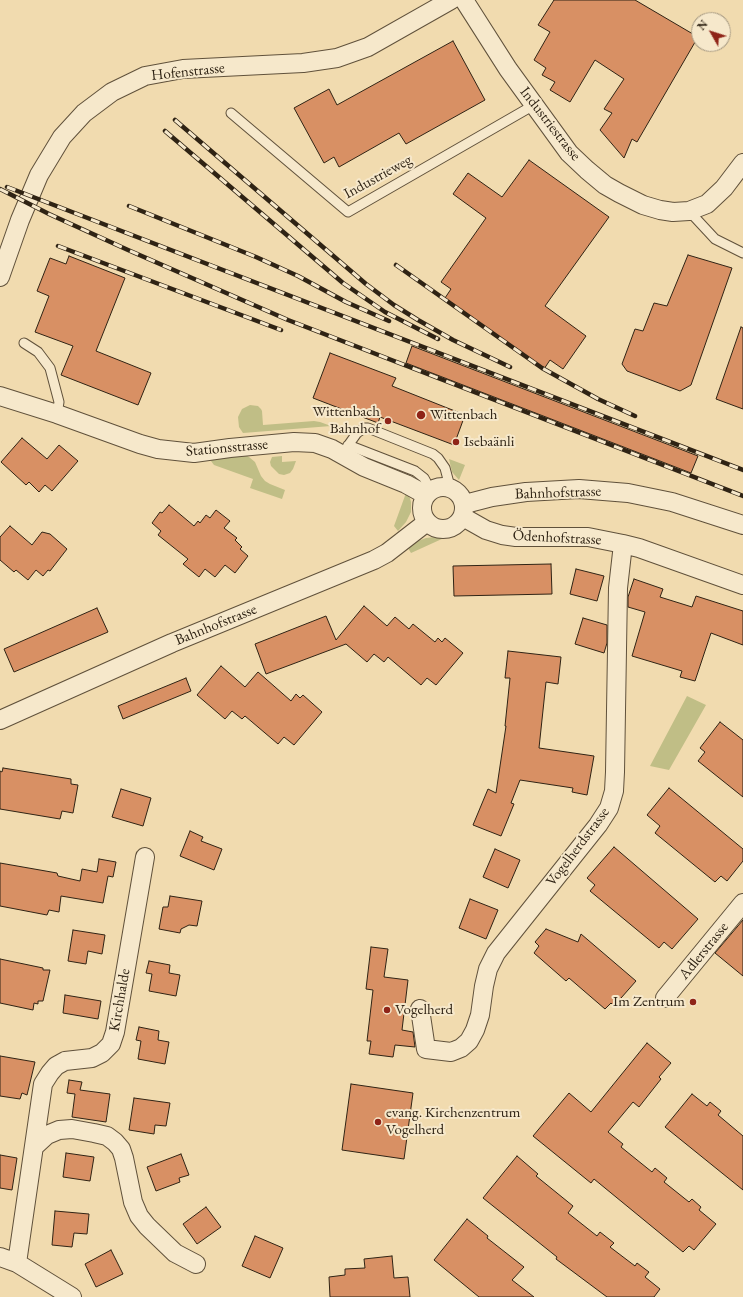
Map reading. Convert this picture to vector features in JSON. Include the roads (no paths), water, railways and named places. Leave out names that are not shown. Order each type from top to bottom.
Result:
[{"type":"street","name":"Hofenstrasse","points":[[0,277],[20,220],[40,175],[62,137],[84,113],[112,92],[145,76],[182,69],[303,63],[337,58],[368,47],[450,0]]},
{"type":"street","name":"Industriestrasse","points":[[464,0],[508,69],[569,154],[605,185],[619,193],[649,206],[673,212],[694,209]]},
{"type":"street","points":[[694,209],[707,204],[724,188],[743,163]]},
{"type":"street","name":"Stationsstrasse","points":[[0,396],[158,449],[194,453],[230,448],[304,442],[345,449],[364,467],[428,493]]},
{"type":"street","points":[[443,486],[450,487],[460,494],[464,511],[459,522],[449,529],[437,529],[427,522],[423,516],[423,502],[428,493],[436,488],[443,486]]},
{"type":"street","name":"Bahnhofstrasse","points":[[464,511],[492,496],[526,492],[579,489],[628,493],[672,502],[743,525]]},
{"type":"street","name":"Ödenhofstrasse","points":[[464,511],[486,530],[502,535],[516,537],[588,537],[623,544],[639,548],[743,585]]},
{"type":"street","name":"Bahnhofstrasse","points":[[0,720],[172,643],[374,560],[386,553],[427,522]]},
{"type":"street","name":"Vogelherdstrasse","points":[[420,1009],[426,1049],[451,1052],[461,1048],[470,1041],[480,1015],[488,969],[496,953],[609,808],[614,791],[618,588],[623,544]]},
{"type":"street","name":"Kirchhalde","points":[[17,1264],[43,1084],[56,1066],[66,1061],[92,1058],[102,1053],[111,1044],[116,1032],[144,857]]},
{"type":"street","name":"Adlerstrasse","points":[[665,998],[743,903]]},
{"type":"street","points":[[34,1147],[47,1135],[59,1130],[72,1129],[94,1132],[107,1136],[121,1149],[139,1216],[147,1226],[175,1253],[196,1264]]},
{"type":"street","points":[[0,1257],[17,1264],[72,1297]]},
{"type":"lane","name":"Industrieweg","points":[[231,112],[348,212],[534,106]]},
{"type":"lane","points":[[694,209],[714,239],[743,253]]},
{"type":"lane","points":[[24,343],[38,352],[50,368],[59,402],[57,414]]},
{"type":"lane","points":[[345,449],[357,432],[364,428],[368,428],[426,451],[438,458],[445,468],[450,487]]},
{"type":"railway","points":[[175,120],[366,284],[394,305],[453,340],[510,367]]},
{"type":"railway","points":[[165,131],[343,283],[385,312],[438,339]]},
{"type":"railway","points":[[7,187],[743,470]]},
{"type":"railway","points":[[0,189],[49,214],[128,250],[288,320],[743,496]]},
{"type":"railway","points":[[129,206],[256,257],[298,276],[346,302],[389,321]]},
{"type":"railway","points":[[58,246],[281,330]]},
{"type":"railway","points":[[396,265],[542,368],[598,399],[635,416]]},
{"type":"place","name":"Wittenbach","points":[[421,415]]},
{"type":"place","name":"Wittenbach Bahnhof","points":[[388,421]]},
{"type":"place","name":"Isebaänli","points":[[456,442]]},
{"type":"place","name":"Im Zentrum","points":[[693,1002]]},
{"type":"place","name":"Vogelherd","points":[[387,1010]]},
{"type":"place","name":"evang. Kirchenzentrum Vogelherd","points":[[378,1122]]}]
